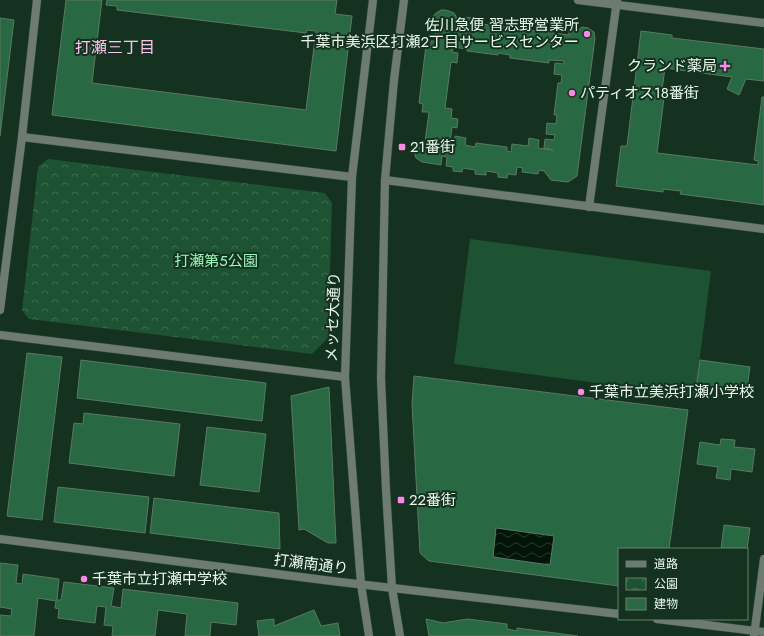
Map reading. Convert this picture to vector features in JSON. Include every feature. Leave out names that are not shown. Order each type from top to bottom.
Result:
[{"type":"street","points":[[0,310],[22,137],[37,0]]},
{"type":"street","name":"メッセ大通り","points":[[369,636],[361,584],[345,377],[352,177],[374,0]]},
{"type":"street","points":[[400,636],[392,588],[381,379],[385,180],[394,80],[404,0]]},
{"type":"street","points":[[578,0],[617,2],[764,23]]},
{"type":"street","points":[[589,207],[617,2]]},
{"type":"street","points":[[22,137],[352,177]]},
{"type":"street","points":[[385,180],[764,229]]},
{"type":"street","points":[[0,335],[345,377]]},
{"type":"street","name":"打瀬南通り","points":[[0,539],[392,588],[618,614]]},
{"type":"street","points":[[754,633],[764,559]]},
{"type":"street","points":[[664,620],[754,633],[764,632]]},
{"type":"green space","name":"打瀬第5公園","points":[[48,159],[325,193],[332,203],[328,338],[312,354],[29,319],[22,310],[38,167]]},
{"type":"green space","points":[[470,239],[711,271],[695,396],[454,364]]},
{"type":"water","points":[[496,528],[554,536],[550,565],[493,557]]},
{"type":"building","points":[[66,0],[102,0],[92,83],[306,110],[316,31],[307,30],[306,33],[117,10],[117,6],[106,5],[107,0],[337,0],[335,14],[352,16],[336,151],[52,115]]},
{"type":"building","name":"パティオス18番街","points":[[441,10],[445,10],[454,13],[458,21],[464,22],[464,17],[473,18],[473,23],[569,35],[569,29],[578,30],[582,27],[588,28],[594,32],[595,38],[577,176],[568,182],[551,180],[544,171],[539,170],[538,174],[522,172],[523,168],[517,167],[516,175],[508,174],[507,178],[498,177],[498,173],[486,171],[486,175],[475,174],[475,170],[463,168],[462,172],[453,171],[453,167],[446,166],[447,157],[442,156],[441,165],[422,162],[416,158],[414,152],[418,145],[425,142],[429,112],[422,112],[423,104],[419,103],[426,45],[431,46],[431,41],[438,41],[439,36],[432,30],[430,24],[432,17]],"holes":[[[453,47],[467,49],[467,51],[498,55],[498,53],[510,55],[510,58],[549,63],[549,60],[564,61],[564,64],[555,63],[554,74],[562,75],[561,83],[558,83],[554,115],[557,115],[556,124],[547,123],[546,134],[555,135],[554,140],[545,139],[544,148],[553,150],[538,148],[539,140],[529,138],[528,146],[512,144],[511,152],[507,151],[507,147],[476,143],[475,147],[465,145],[466,138],[455,136],[454,144],[450,143],[452,127],[457,128],[458,119],[451,118],[452,109],[445,108],[451,62],[457,63],[458,53],[452,52]]]},
{"type":"building","points":[[0,18],[14,20],[0,136]]},
{"type":"building","points":[[641,31],[672,35],[672,38],[764,49],[764,81],[746,79],[739,95],[727,89],[732,77],[665,68],[661,97],[664,98],[657,153],[758,165],[758,161],[754,160],[762,97],[764,97],[764,205],[680,194],[681,191],[663,189],[663,192],[616,186],[621,146],[627,146]]},
{"type":"building","points":[[27,353],[62,357],[42,520],[7,516]]},
{"type":"building","points":[[81,360],[266,383],[262,421],[77,398]]},
{"type":"building","points":[[700,360],[750,367],[746,395],[696,388]]},
{"type":"building","points":[[414,376],[688,410],[669,548],[618,548],[618,586],[429,561],[420,553],[412,404]],"holes":[[[496,528],[554,536],[550,565],[493,557]]]},
{"type":"building","points":[[329,387],[336,543],[328,543],[304,529],[299,530],[291,396]]},
{"type":"building","points":[[84,413],[180,424],[174,476],[69,463],[74,423],[83,424]]},
{"type":"building","points":[[207,427],[266,434],[259,492],[200,485]]},
{"type":"building","points":[[721,439],[735,440],[734,447],[755,449],[752,472],[731,469],[730,480],[716,478],[718,467],[697,464],[700,442],[720,445]]},
{"type":"building","points":[[58,487],[149,497],[145,533],[54,522]]},
{"type":"building","points":[[154,498],[279,513],[280,549],[150,533]]},
{"type":"building","points":[[724,525],[750,528],[747,548],[721,548]]},
{"type":"building","points":[[0,563],[18,565],[16,583],[22,584],[23,574],[59,579],[57,600],[61,600],[64,582],[114,588],[111,606],[121,608],[123,589],[238,603],[236,625],[211,622],[210,636],[185,636],[187,614],[158,610],[155,636],[112,636],[113,626],[104,625],[106,607],[97,606],[95,623],[58,618],[59,609],[55,608],[56,601],[38,598],[34,636],[0,636],[0,615],[11,616],[12,609],[0,607]]},
{"type":"building","points":[[314,610],[321,626],[338,623],[340,636],[259,636],[257,621],[274,619],[274,626]]},
{"type":"building","points":[[426,619],[443,623],[467,619],[507,624],[507,629],[517,631],[517,628],[578,636],[429,636]]},
{"type":"place","name":"佐川急便 習志野営業所 千葉市美浜区打瀬2丁目サービスセンター","points":[[587,34]]},
{"type":"place","name":"クランド薬局","points":[[725,66]]},
{"type":"place","name":"パティオス18番街","points":[[572,93]]},
{"type":"place","name":"21番街","points":[[402,147]]},
{"type":"place","name":"千葉市立美浜打瀬小学校","points":[[581,392]]},
{"type":"place","name":"22番街","points":[[401,500]]},
{"type":"place","name":"千葉市立打瀬中学校","points":[[84,579]]},
{"type":"district","name":"打瀬三丁目","points":[[115,47]]}]
